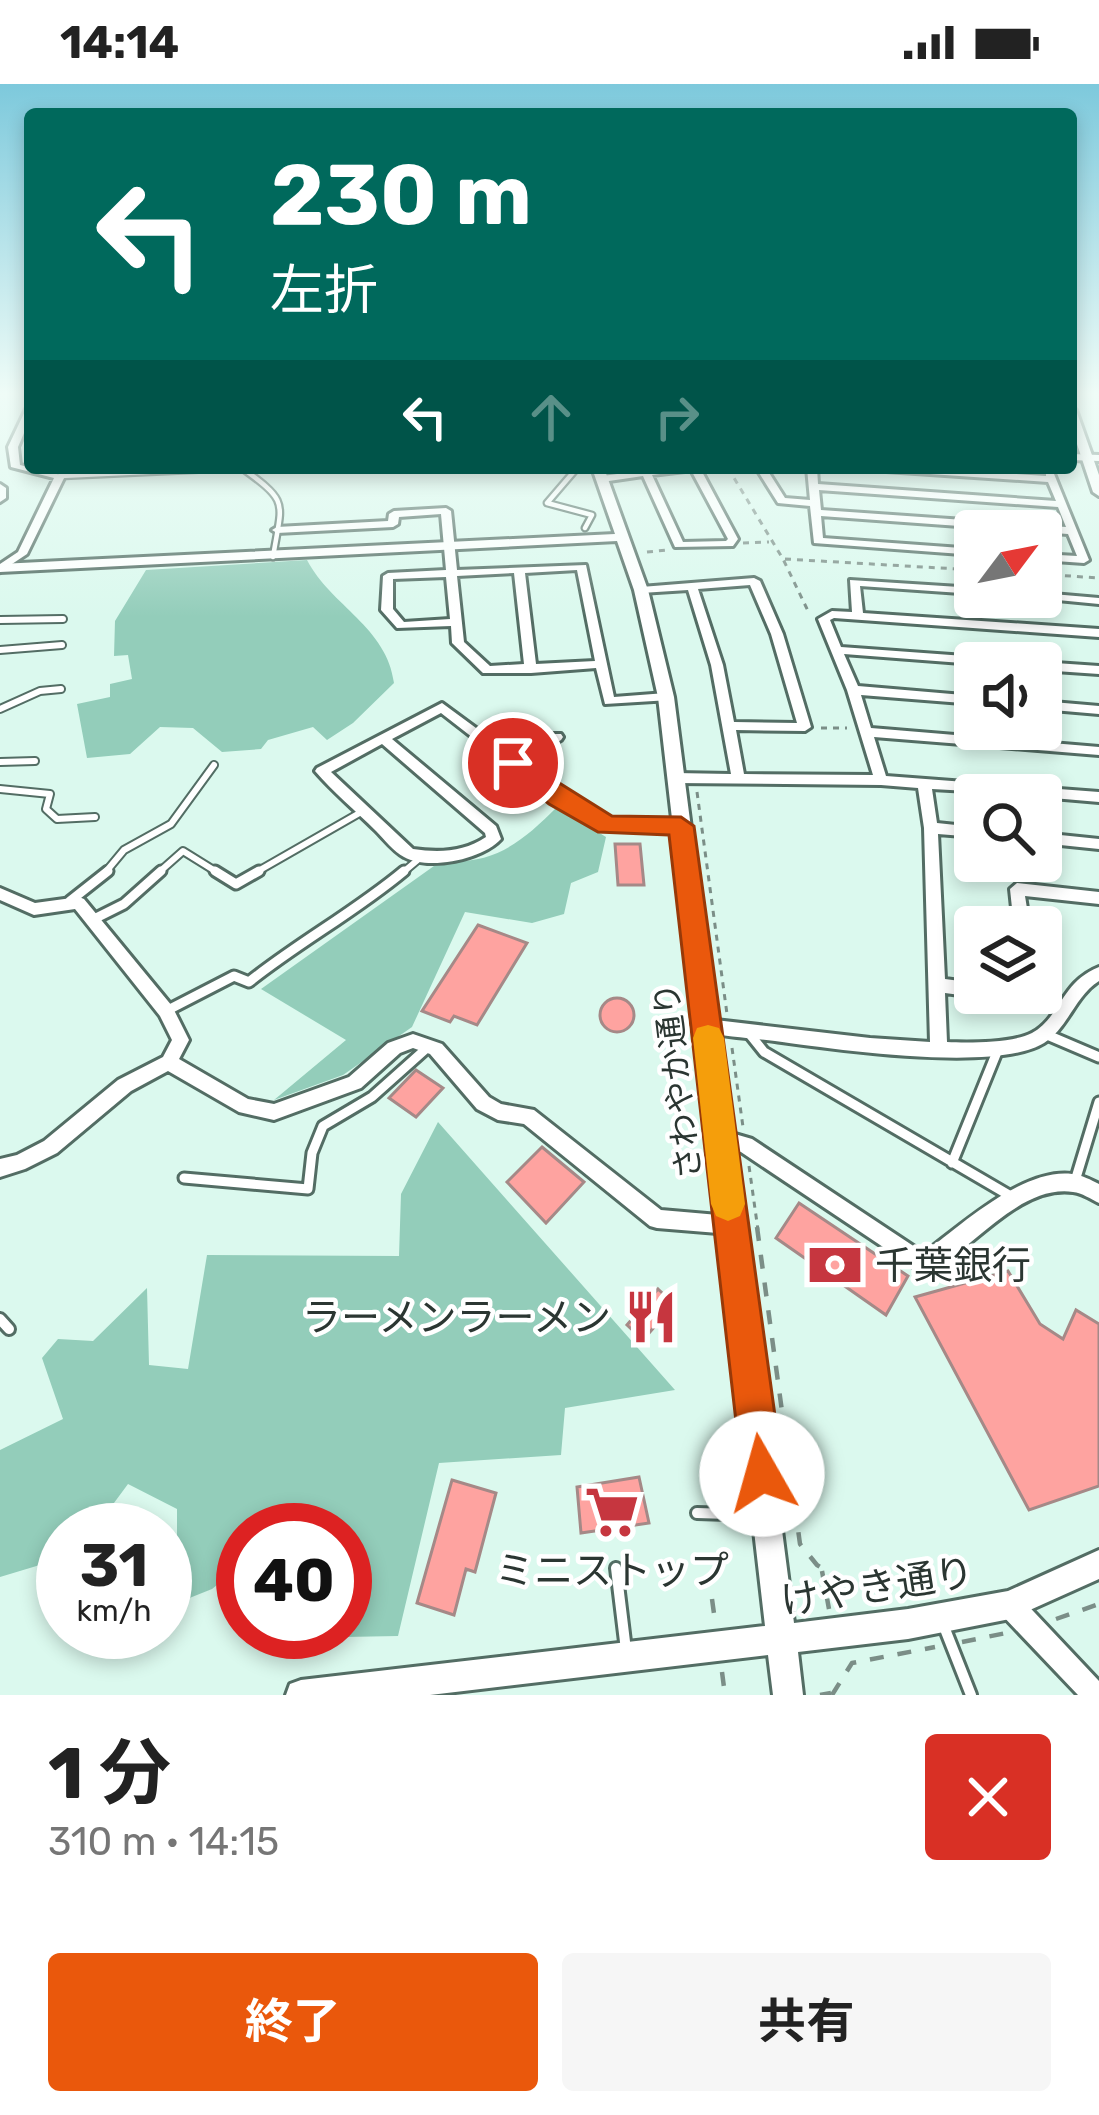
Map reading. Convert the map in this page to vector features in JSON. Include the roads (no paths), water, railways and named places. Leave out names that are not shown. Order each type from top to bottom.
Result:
[{"type":"street","points":[[0,568],[22,554],[60,476],[50,474]]},
{"type":"street","name":"さわやか通り","points":[[600,474],[641,590],[666,697],[788,1695]]},
{"type":"street","points":[[624,474],[652,474]]},
{"type":"street","points":[[647,475],[679,545],[729,544],[733,538],[697,474]]},
{"type":"street","points":[[764,474],[782,501],[815,508],[1072,530]]},
{"type":"street","points":[[813,474],[818,541],[954,551]]},
{"type":"street","points":[[1050,474],[1084,560],[1062,558]]},
{"type":"street","points":[[814,487],[1062,504]]},
{"type":"street","points":[[0,488],[0,498]]},
{"type":"street","points":[[277,530],[393,524],[394,514],[446,511],[458,643],[487,670],[601,664]]},
{"type":"street","points":[[0,568],[450,547],[625,545]]},
{"type":"street","points":[[456,622],[401,626],[387,610],[388,576],[582,567],[609,701],[666,697]]},
{"type":"street","points":[[519,570],[531,669]]},
{"type":"street","points":[[641,590],[754,581],[777,634],[805,727],[729,726]]},
{"type":"street","points":[[858,616],[854,582],[954,590]]},
{"type":"street","points":[[692,586],[717,664],[738,776]]},
{"type":"street","points":[[1062,598],[1099,601]]},
{"type":"street","points":[[880,780],[853,690],[824,619],[832,614],[1099,633]]},
{"type":"street","points":[[836,650],[954,659]]},
{"type":"street","points":[[1062,667],[1099,670]]},
{"type":"street","points":[[853,690],[954,698]]},
{"type":"street","points":[[383,738],[491,830],[494,839],[480,850],[421,857],[408,853],[322,770],[442,707],[558,797],[608,825],[681,826]]},
{"type":"street","points":[[1062,707],[1099,710]]},
{"type":"street","points":[[866,732],[1099,751]]},
{"type":"street","points":[[513,763],[556,736]]},
{"type":"street","points":[[675,778],[880,780],[1099,797]]},
{"type":"street","points":[[924,782],[931,828],[940,1049]]},
{"type":"street","points":[[931,828],[954,830]]},
{"type":"street","points":[[1062,840],[1099,844]]},
{"type":"street","points":[[1019,906],[1017,890],[1099,898]]},
{"type":"street","points":[[0,894],[34,909],[79,903],[166,1011],[181,1040],[170,1062],[122,1087],[78,1130],[40,1154],[0,1168]]},
{"type":"street","points":[[707,1026],[940,1049],[1000,1046],[1034,1041],[1044,1034],[1078,984],[1099,973]]},
{"type":"street","points":[[937,985],[954,987]]},
{"type":"street","points":[[170,1062],[244,1106],[274,1112],[355,1083],[394,1048],[413,1041],[429,1046],[483,1103],[498,1112],[528,1116],[657,1219],[730,1225]]},
{"type":"street","points":[[721,1138],[746,1145],[925,1265],[1040,1187],[1074,1183],[1099,1194]]},
{"type":"street","name":"けやき通り","points":[[302,1695],[782,1641],[941,1618],[1010,1605],[1099,1564]]},
{"type":"street","points":[[1010,1605],[1095,1695]]},
{"type":"lane","points":[[60,476],[103,474]]},
{"type":"lane","points":[[250,474],[276,493],[281,505],[273,557]]},
{"type":"lane","points":[[572,474],[547,503],[592,515],[585,528]]},
{"type":"lane","points":[[0,620],[63,619]]},
{"type":"lane","points":[[0,650],[62,645]]},
{"type":"lane","points":[[0,709],[40,691],[62,689]]},
{"type":"lane","points":[[0,762],[35,761]]},
{"type":"lane","points":[[70,901],[112,868],[124,850],[171,824],[214,765]]},
{"type":"lane","points":[[0,789],[50,794],[46,808],[57,819],[95,817]]},
{"type":"lane","points":[[93,920],[124,904],[184,851],[236,884],[363,811]]},
{"type":"lane","points":[[166,1011],[235,976],[249,982],[307,936],[372,898],[421,857]]},
{"type":"lane","points":[[747,1030],[764,1052],[1017,1200]]},
{"type":"lane","points":[[1044,1034],[1099,1057]]},
{"type":"lane","points":[[184,1178],[308,1189],[312,1153],[322,1126],[372,1097],[429,1046]]},
{"type":"lane","points":[[952,1163],[1000,1046]]},
{"type":"lane","points":[[1074,1183],[1099,1102]]},
{"type":"lane","points":[[697,1514],[767,1515]]},
{"type":"lane","points":[[616,1568],[627,1659]]},
{"type":"lane","points":[[941,1618],[971,1695]]},
{"type":"place","name":"千葉銀行","points":[[835,1265]]},
{"type":"place","name":"ラーメンラーメン","points":[[651,1317]]},
{"type":"place","name":"ミニストップ","points":[[612,1512]]}]
